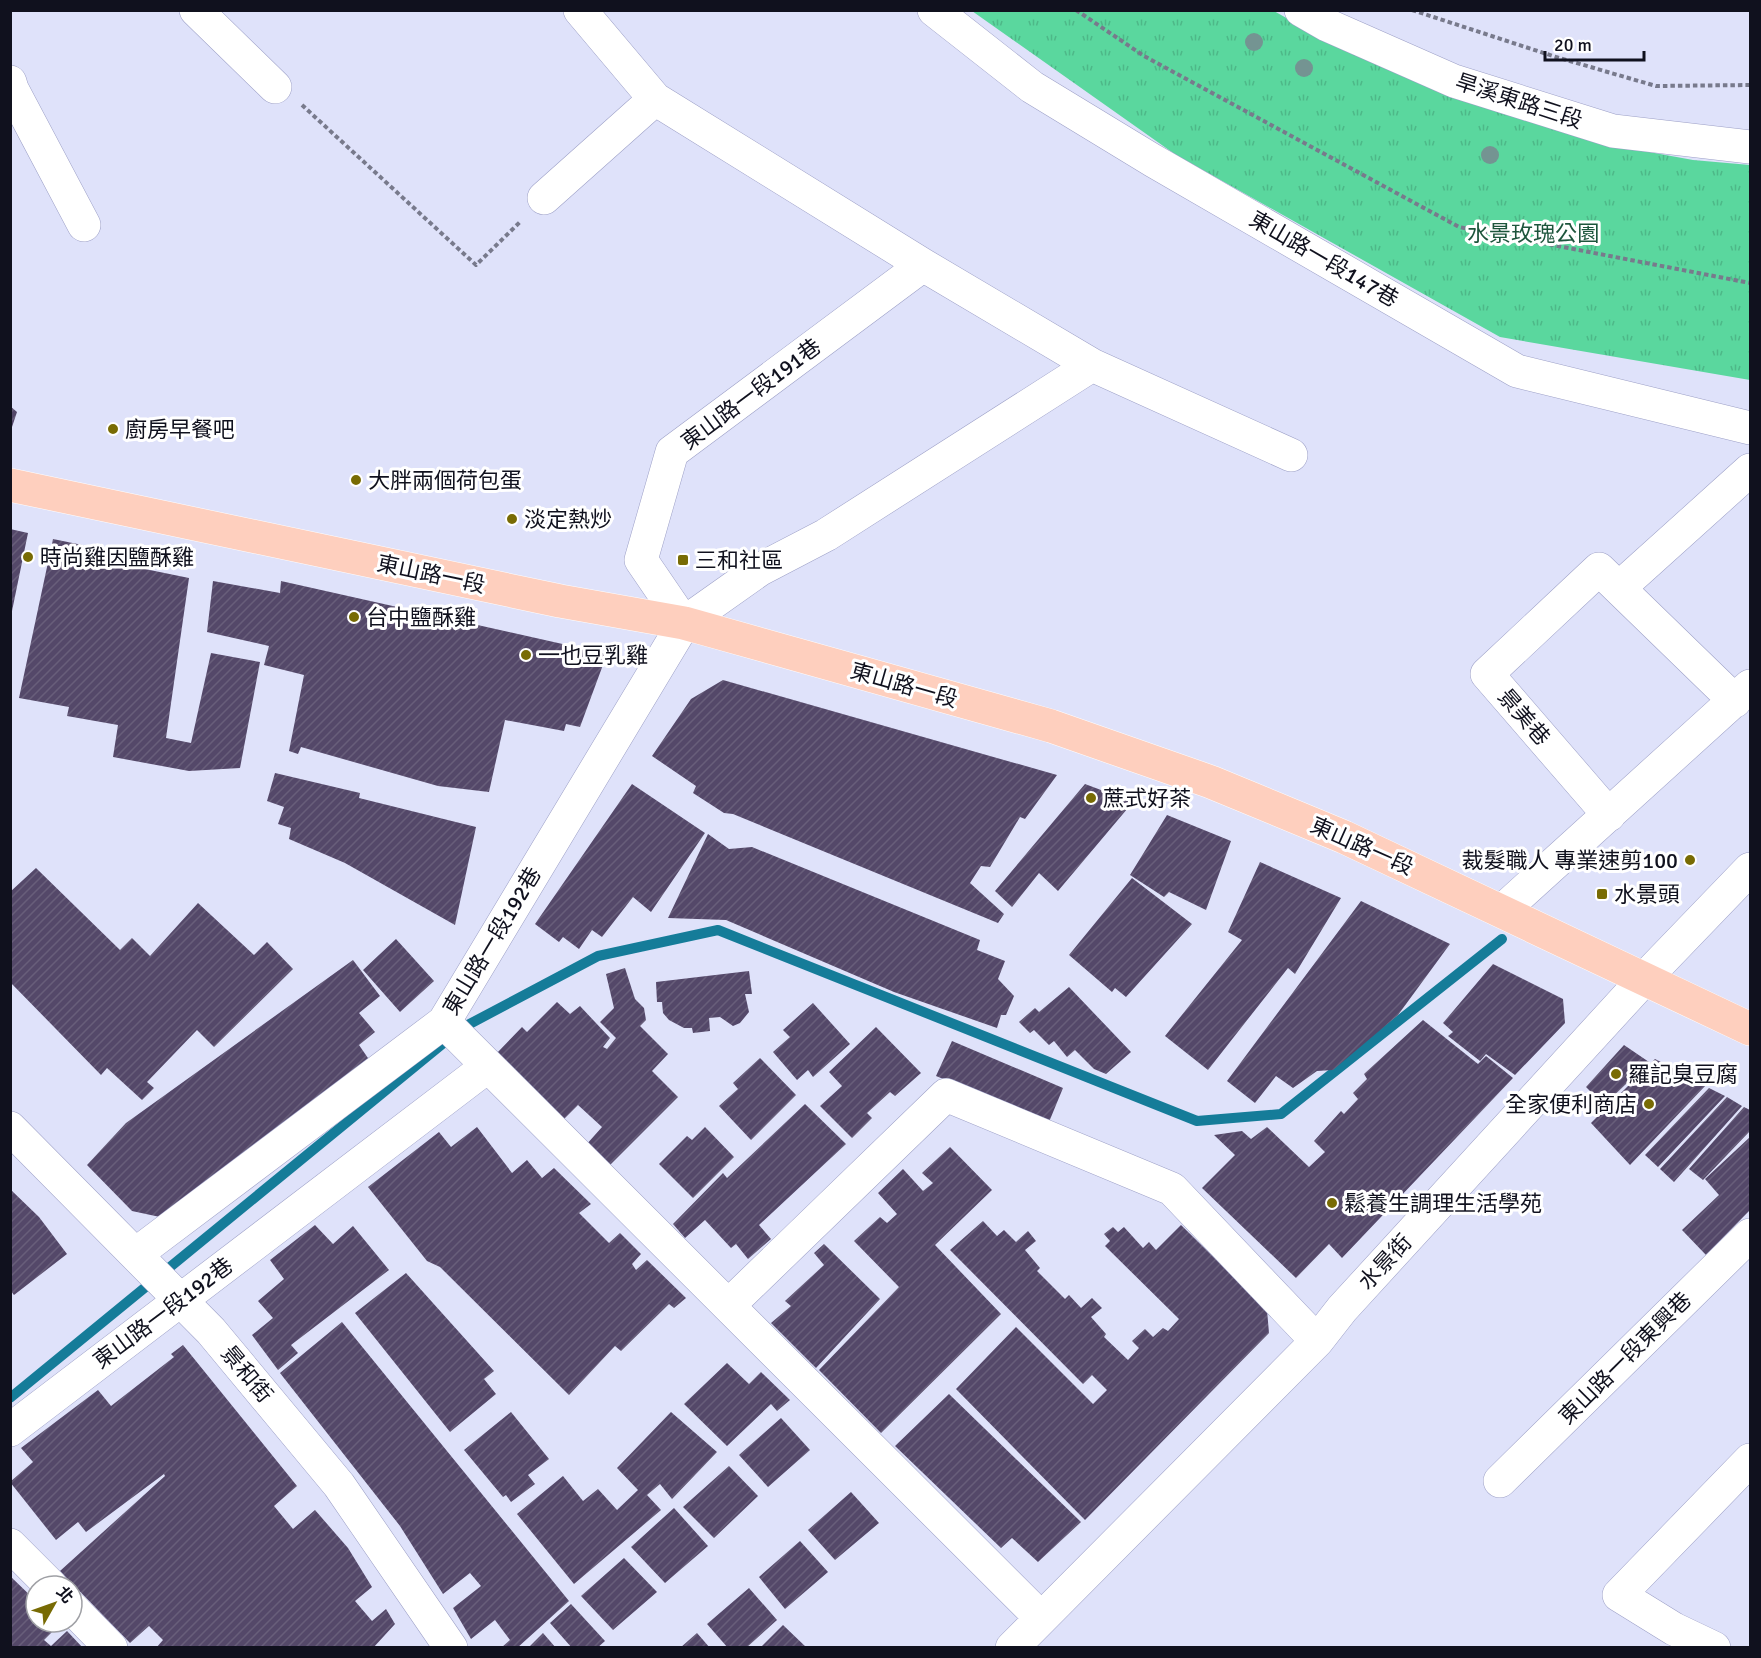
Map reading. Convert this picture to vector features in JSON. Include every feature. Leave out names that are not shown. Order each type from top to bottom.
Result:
[{"type":"main road","name":"東山路一段","points":[[10,485],[549,598],[684,623],[1052,726],[1222,786],[1344,837],[1503,910],[1550,935],[1750,1029]]},
{"type":"street","points":[[196,10],[286,94]]},
{"type":"street","points":[[580,10],[655,99],[923,265],[1092,365],[1291,455]]},
{"type":"street","name":"東山路一段147巷","points":[[934,10],[1032,87],[1152,160],[1517,371],[1750,428]]},
{"type":"street","name":"旱溪東路三段","points":[[1301,10],[1327,25],[1454,81],[1613,131],[1750,147]]},
{"type":"street","points":[[10,82],[12,90],[84,225]]},
{"type":"street","points":[[544,198],[655,99]]},
{"type":"street","name":"東山路一段191巷","points":[[684,623],[641,560],[672,452],[923,265]]},
{"type":"street","points":[[684,623],[759,570],[826,535],[1092,365]]},
{"type":"street","points":[[1619,588],[1750,470]]},
{"type":"street","name":"景美巷","points":[[1503,910],[1609,815],[1743,693],[1599,569],[1487,674],[1609,815]]},
{"type":"street","name":"東山路一段192巷","points":[[136,1254],[444,1022],[684,623]]},
{"type":"street","name":"水景街","points":[[1012,1647],[1317,1341],[1342,1309],[1645,978],[1750,868]]},
{"type":"street","points":[[444,1022],[1041,1618]]},
{"type":"street","name":"東山路一段192巷","points":[[10,1430],[488,1066]]},
{"type":"street","points":[[729,1305],[946,1095],[1172,1189],[1317,1341]]},
{"type":"street","name":"景和街","points":[[10,1128],[211,1331],[339,1485],[451,1647]]},
{"type":"street","name":"東山路一段東興巷","points":[[1500,1481],[1750,1235]]},
{"type":"street","points":[[1714,1647],[1674,1629],[1619,1595],[1750,1460]]},
{"type":"street","points":[[10,1545],[39,1574]]},
{"type":"street","points":[[84,1620],[111,1647]]},
{"type":"path","points":[[1076,10],[1144,56],[1459,227],[1750,283]]},
{"type":"path","points":[[1412,10],[1556,57],[1656,86],[1750,85]]},
{"type":"path","points":[[286,94],[476,265],[544,198]]},
{"type":"green space","name":"水景玫瑰公園","points":[[972,11],[1274,11],[1343,50],[1469,102],[1611,145],[1693,160],[1750,165],[1750,380],[1500,337],[1176,155]]},
{"type":"building","points":[[10,406],[17,412],[11,430],[10,430]]},
{"type":"building","points":[[10,529],[28,533],[12,611],[10,611]]},
{"type":"building","points":[[53,539],[146,558],[145,569],[189,578],[166,738],[191,743],[211,653],[260,662],[240,768],[189,771],[113,757],[118,725],[67,716],[69,707],[19,698]]},
{"type":"building","points":[[213,581],[280,593],[281,581],[607,654],[580,727],[566,724],[564,731],[505,720],[489,792],[438,786],[301,747],[298,754],[289,751],[304,675],[264,665],[269,646],[207,632]]},
{"type":"building","points":[[723,680],[1057,775],[1025,819],[1020,817],[990,867],[981,866],[970,883],[1004,914],[998,923],[733,814],[724,813],[693,793],[696,786],[652,756],[691,699]]},
{"type":"building","points":[[275,773],[360,793],[359,798],[476,827],[455,925],[345,863],[289,839],[291,828],[278,824],[284,807],[267,801]]},
{"type":"building","points":[[632,784],[705,833],[651,912],[633,897],[602,937],[592,930],[579,949],[563,937],[559,942],[535,924]]},
{"type":"building","points":[[1085,784],[1133,802],[1058,891],[1039,873],[1012,907],[995,891]]},
{"type":"building","points":[[1167,815],[1231,841],[1206,910],[1169,892],[1164,897],[1130,875]]},
{"type":"building","points":[[708,834],[729,849],[752,847],[980,940],[977,950],[1005,961],[998,979],[1014,996],[1006,1015],[1001,1015],[997,1028],[894,992],[726,920],[668,918]]},
{"type":"building","points":[[1260,862],[1341,898],[1295,974],[1288,968],[1208,1070],[1165,1036],[1242,940],[1228,932]]},
{"type":"building","points":[[36,868],[120,950],[132,938],[150,956],[198,903],[254,955],[267,942],[293,969],[214,1047],[197,1030],[147,1082],[154,1088],[142,1100],[107,1068],[101,1075],[10,982],[10,892]]},
{"type":"building","points":[[1132,878],[1192,924],[1126,997],[1115,988],[1112,992],[1069,955]]},
{"type":"building","points":[[1361,901],[1450,944],[1398,1015],[1333,1070],[1317,1071],[1293,1088],[1276,1076],[1255,1103],[1227,1081]]},
{"type":"building","points":[[396,939],[434,981],[400,1012],[363,970]]},
{"type":"building","points":[[353,960],[380,996],[359,1013],[375,1032],[359,1045],[370,1061],[160,1217],[132,1211],[87,1165],[126,1123]]},
{"type":"building","points":[[1493,964],[1563,999],[1565,1023],[1515,1075],[1486,1054],[1480,1061],[1448,1036],[1453,1032],[1443,1023]]},
{"type":"building","points":[[625,968],[635,999],[644,1008],[646,1020],[640,1026],[668,1054],[652,1071],[678,1097],[608,1167],[586,1145],[602,1127],[578,1105],[563,1120],[497,1053],[522,1027],[527,1032],[557,1002],[570,1014],[580,1006],[610,1038],[603,1047],[607,1049],[616,1038],[600,1022],[614,1008],[606,974]]},
{"type":"building","points":[[749,971],[752,994],[745,994],[749,1012],[740,1023],[733,1026],[720,1017],[709,1018],[710,1031],[693,1033],[692,1028],[684,1028],[669,1020],[663,1013],[662,1002],[657,1002],[656,982]]},
{"type":"building","points":[[1069,987],[1131,1052],[1106,1074],[1094,1069],[1075,1050],[1067,1057],[1054,1041],[1049,1045],[1034,1030],[1030,1033],[1019,1022],[1035,1008],[1039,1012]]},
{"type":"building","points":[[813,1003],[850,1044],[813,1077],[808,1070],[797,1080],[773,1052],[790,1037],[783,1030]]},
{"type":"building","points":[[1423,1020],[1478,1064],[1486,1056],[1513,1078],[1342,1258],[1329,1244],[1296,1278],[1202,1188],[1235,1155],[1214,1135],[1242,1131],[1251,1139],[1267,1127],[1309,1167],[1325,1152],[1314,1141],[1341,1111],[1344,1114],[1358,1099],[1353,1093],[1367,1079],[1364,1074]]},
{"type":"building","points":[[876,1027],[921,1073],[895,1096],[890,1092],[867,1113],[872,1118],[852,1138],[820,1106],[842,1086],[829,1072]]},
{"type":"building","points":[[952,1041],[1063,1088],[1049,1122],[936,1076]]},
{"type":"building","name":"羅記臭豆腐","points":[[1624,1045],[1649,1062],[1604,1105],[1586,1087]]},
{"type":"building","points":[[760,1058],[796,1095],[751,1140],[719,1106],[738,1089],[733,1083]]},
{"type":"building","name":"全家便利商店","points":[[1655,1059],[1706,1085],[1630,1165],[1591,1123]]},
{"type":"building","points":[[1709,1088],[1725,1096],[1658,1167],[1645,1155]]},
{"type":"building","points":[[1727,1097],[1742,1106],[1674,1182],[1660,1169]]},
{"type":"building","points":[[805,1104],[846,1144],[759,1225],[771,1239],[748,1259],[736,1244],[731,1248],[705,1220],[685,1238],[673,1224],[723,1173],[727,1178]]},
{"type":"building","points":[[1744,1107],[1750,1110],[1750,1131],[1703,1180],[1689,1169]]},
{"type":"building","points":[[477,1127],[512,1173],[527,1160],[542,1178],[554,1168],[591,1204],[579,1213],[609,1243],[620,1233],[641,1254],[632,1264],[636,1270],[647,1260],[686,1298],[674,1308],[669,1304],[621,1351],[615,1346],[569,1395],[440,1267],[427,1261],[368,1187],[439,1132],[451,1147]]},
{"type":"building","points":[[705,1127],[734,1157],[693,1198],[659,1164],[687,1136],[692,1140]]},
{"type":"building","points":[[1750,1137],[1750,1210],[1706,1255],[1682,1230],[1719,1195],[1705,1179]]},
{"type":"building","points":[[950,1147],[992,1190],[935,1245],[1001,1314],[881,1433],[819,1370],[899,1287],[854,1241],[880,1217],[887,1223],[897,1214],[878,1193],[903,1169],[923,1191],[933,1183],[922,1173]]},
{"type":"building","points":[[10,1189],[39,1217],[67,1254],[14,1295],[10,1290]]},
{"type":"building","points":[[983,1221],[997,1236],[1004,1230],[1016,1242],[1028,1231],[1036,1241],[1025,1250],[1040,1268],[1037,1271],[1065,1299],[1069,1295],[1081,1308],[1092,1298],[1102,1308],[1091,1317],[1106,1334],[1104,1337],[1128,1360],[1139,1348],[1132,1341],[1145,1329],[1153,1337],[1163,1328],[1168,1331],[1179,1319],[1105,1246],[1110,1241],[1104,1234],[1113,1227],[1118,1232],[1124,1227],[1143,1248],[1149,1242],[1156,1250],[1181,1225],[1267,1310],[1269,1333],[1085,1520],[956,1389],[1016,1327],[1093,1404],[1107,1390],[1092,1375],[1083,1384],[950,1250]]},
{"type":"building","points":[[315,1225],[333,1244],[353,1226],[389,1270],[291,1345],[298,1353],[278,1370],[252,1335],[273,1318],[258,1301],[284,1279],[270,1260]]},
{"type":"building","points":[[824,1244],[880,1299],[816,1368],[771,1323],[791,1306],[785,1301],[824,1265],[814,1253]]},
{"type":"building","points":[[406,1273],[494,1371],[484,1379],[496,1394],[450,1432],[355,1313]]},
{"type":"building","points":[[342,1322],[569,1601],[517,1648],[501,1648],[510,1640],[495,1620],[471,1639],[453,1608],[481,1586],[470,1573],[443,1594],[400,1526],[280,1373]]},
{"type":"building","points":[[183,1345],[297,1486],[274,1506],[293,1529],[315,1510],[348,1548],[372,1587],[355,1601],[372,1621],[386,1609],[395,1624],[373,1648],[156,1648],[163,1640],[149,1626],[130,1643],[84,1596],[84,1574],[63,1574],[60,1571],[165,1476],[164,1474],[86,1532],[78,1522],[56,1540],[10,1482],[33,1462],[21,1448],[98,1390],[111,1406],[174,1357],[171,1354]]},
{"type":"building","points":[[727,1363],[749,1384],[761,1372],[790,1400],[777,1411],[771,1404],[727,1446],[684,1404]]},
{"type":"building","points":[[949,1394],[1081,1522],[1038,1562],[1012,1538],[1001,1548],[895,1446]]},
{"type":"building","points":[[511,1412],[549,1459],[528,1475],[535,1484],[511,1502],[506,1495],[503,1497],[464,1450]]},
{"type":"building","points":[[671,1412],[717,1452],[672,1499],[660,1484],[647,1495],[661,1510],[574,1584],[517,1514],[563,1476],[583,1501],[598,1489],[617,1510],[638,1490],[617,1468]]},
{"type":"building","points":[[781,1418],[810,1450],[768,1487],[739,1455]]},
{"type":"building","points":[[729,1466],[758,1496],[714,1538],[683,1507]]},
{"type":"building","points":[[851,1492],[879,1523],[835,1560],[808,1530]]},
{"type":"building","points":[[674,1508],[708,1546],[665,1583],[631,1547]]},
{"type":"building","points":[[800,1541],[828,1572],[785,1609],[759,1577]]},
{"type":"building","points":[[624,1558],[657,1592],[613,1630],[581,1596]]},
{"type":"building","points":[[10,1576],[24,1589],[24,1634],[50,1634],[44,1640],[51,1646],[64,1634],[70,1634],[83,1648],[10,1648]]},
{"type":"building","points":[[749,1588],[777,1620],[746,1648],[728,1648],[707,1624]]},
{"type":"building","points":[[571,1604],[605,1641],[597,1648],[572,1648],[550,1623]]},
{"type":"building","points":[[783,1625],[807,1648],[760,1648]]},
{"type":"building","points":[[543,1633],[556,1648],[528,1648]]},
{"type":"building","points":[[697,1633],[710,1648],[680,1648]]},
{"type":"waterway","points":[[10,1398],[462,1028],[598,956],[718,930],[1197,1121],[1281,1114],[1502,939]]},
{"type":"place","name":"廚房早餐吧","points":[[113,429]]},
{"type":"place","name":"大胖兩個荷包蛋","points":[[356,480]]},
{"type":"place","name":"淡定熱炒","points":[[512,519]]},
{"type":"place","name":"時尚雞因鹽酥雞","points":[[28,557]]},
{"type":"place","name":"三和社區","points":[[683,560]]},
{"type":"place","name":"台中鹽酥雞","points":[[354,617]]},
{"type":"place","name":"一也豆乳雞","points":[[526,655]]},
{"type":"place","name":"蔗式好茶","points":[[1091,798]]},
{"type":"place","name":"裁髮職人 專業速剪100","points":[[1690,860]]},
{"type":"place","name":"水景頭","points":[[1602,894]]},
{"type":"place","name":"羅記臭豆腐","points":[[1616,1074]]},
{"type":"place","name":"全家便利商店","points":[[1649,1104]]},
{"type":"place","name":"鬆養生調理生活學苑","points":[[1332,1203]]}]
